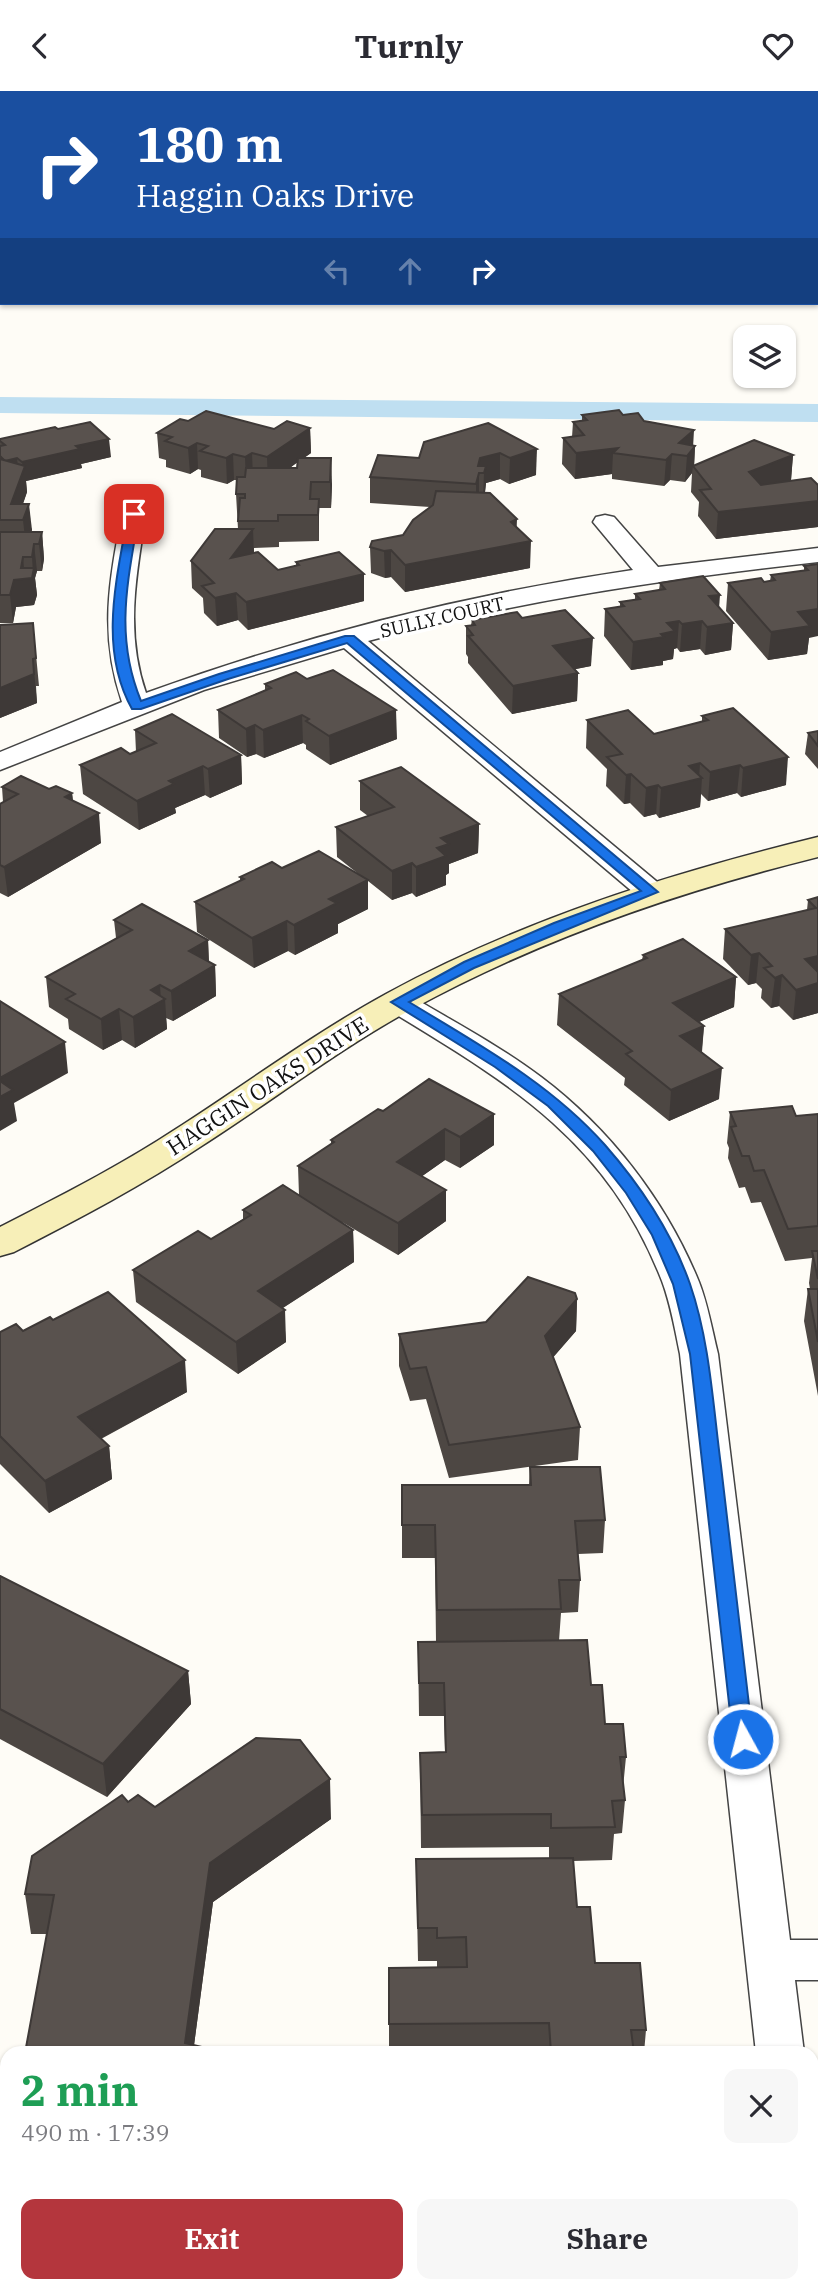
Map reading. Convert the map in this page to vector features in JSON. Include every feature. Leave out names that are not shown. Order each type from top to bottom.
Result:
[{"type":"street","points":[[134,514],[118,606],[118,641],[128,684],[137,706]]},
{"type":"street","points":[[605,522],[651,575]]},
{"type":"street","name":"SULLY COURT","points":[[0,762],[137,706],[224,676],[349,639],[497,604],[651,575],[818,555]]},
{"type":"street","points":[[349,639],[651,892]]},
{"type":"street","name":"HAGGIN OAKS DRIVE","points":[[0,1243],[87,1198],[187,1139],[347,1032],[469,965],[559,926],[651,892],[748,863],[818,847]]},
{"type":"street","points":[[398,1002],[500,1063],[553,1103],[598,1148],[632,1190],[660,1235],[682,1284],[699,1354],[779,2046]]},
{"type":"street","points":[[769,1960],[818,1960]]},
{"type":"building","points":[[619,410],[623,415],[638,413],[644,421],[694,430],[679,443],[695,446],[687,456],[672,454],[666,460],[613,453],[618,448],[576,453],[563,438],[584,435],[573,422],[587,420],[582,415]]},
{"type":"building","points":[[206,411],[274,429],[287,421],[310,428],[267,457],[252,453],[245,457],[233,454],[226,458],[200,451],[208,446],[197,443],[188,448],[165,441],[172,437],[157,433],[180,419],[188,421]]},
{"type":"building","points":[[90,422],[109,439],[76,446],[80,449],[22,462],[17,458],[5,461],[0,456],[0,446],[5,445],[0,439]]},
{"type":"building","points":[[488,423],[537,449],[510,458],[500,453],[480,458],[478,466],[486,466],[484,473],[479,473],[476,484],[370,477],[378,455],[419,458],[424,442]]},
{"type":"building","points":[[754,440],[793,455],[749,472],[761,485],[811,478],[818,485],[818,501],[718,512],[700,490],[711,489],[693,466]]},
{"type":"building","points":[[298,458],[331,458],[330,482],[311,482],[310,499],[319,499],[318,515],[278,515],[278,521],[238,521],[240,498],[245,498],[245,494],[236,494],[237,477],[245,477],[246,468],[297,468]]},
{"type":"building","points":[[0,459],[25,466],[11,504],[29,504],[23,520],[0,520]]},
{"type":"building","points":[[436,491],[490,493],[517,519],[511,522],[531,541],[405,565],[391,550],[370,547],[372,541],[403,535],[413,520],[433,505]]},
{"type":"building","points":[[215,529],[253,529],[231,558],[258,552],[278,570],[299,565],[296,562],[339,552],[364,574],[246,602],[236,593],[215,598],[202,586],[214,583],[191,561]]},
{"type":"building","points":[[0,532],[42,532],[39,544],[34,544],[32,557],[23,557],[21,568],[34,568],[32,578],[14,580],[10,595],[0,595]]},
{"type":"building","points":[[818,564],[818,609],[798,612],[810,626],[771,632],[728,583],[761,578],[764,582],[775,580],[771,575],[808,570],[804,566]]},
{"type":"building","points":[[703,576],[720,595],[709,596],[733,623],[707,627],[702,621],[667,623],[675,631],[661,634],[664,637],[633,642],[605,609],[624,606],[620,602],[640,599],[635,594],[665,589],[660,583]]},
{"type":"building","points":[[565,610],[593,638],[553,646],[578,673],[513,686],[468,636],[473,635],[466,626],[475,625],[472,620],[517,612],[522,618]]},
{"type":"building","points":[[33,623],[36,658],[33,659],[34,674],[0,688],[0,625]]},
{"type":"building","points":[[333,670],[396,710],[329,736],[306,721],[309,719],[302,715],[263,730],[255,725],[246,729],[218,710],[271,688],[265,684],[296,672],[307,679]]},
{"type":"building","points":[[733,708],[788,757],[743,768],[740,765],[710,772],[700,763],[689,766],[702,778],[661,788],[658,785],[646,788],[631,774],[626,775],[607,757],[622,754],[587,720],[628,710],[654,734],[708,720],[702,716]]},
{"type":"building","points":[[172,714],[241,755],[208,769],[203,766],[169,781],[174,784],[137,801],[80,765],[121,748],[130,754],[156,743],[135,730]]},
{"type":"building","points":[[818,731],[818,746],[808,733]]},
{"type":"building","points":[[401,767],[479,824],[441,838],[449,844],[437,848],[446,856],[416,867],[412,863],[392,871],[336,827],[394,807],[360,781]]},
{"type":"building","points":[[21,776],[49,789],[56,786],[72,793],[65,797],[99,813],[4,867],[0,865],[0,804],[18,794],[2,787]]},
{"type":"building","points":[[319,851],[368,880],[329,899],[337,903],[294,925],[287,921],[252,938],[195,902],[244,879],[240,877],[272,862],[282,868]]},
{"type":"building","points":[[818,897],[818,956],[805,959],[818,972],[818,983],[796,990],[782,975],[775,978],[764,968],[772,966],[759,953],[751,955],[725,929],[816,908],[808,900]]},
{"type":"building","points":[[142,904],[208,940],[189,951],[215,965],[171,991],[160,985],[151,990],[165,999],[133,1017],[119,1009],[101,1019],[66,999],[75,994],[46,977],[132,930],[114,920]]},
{"type":"building","points":[[683,939],[736,977],[673,1003],[704,1026],[680,1036],[722,1068],[671,1090],[626,1054],[632,1051],[559,994],[647,958],[643,955]]},
{"type":"building","points":[[0,1001],[65,1042],[0,1078]]},
{"type":"building","points":[[429,1079],[494,1114],[460,1137],[445,1129],[397,1162],[446,1190],[398,1223],[298,1166],[334,1142],[331,1140],[378,1109],[383,1111]]},
{"type":"building","points":[[0,1081],[13,1090],[0,1097]]},
{"type":"building","points":[[792,1106],[796,1116],[818,1114],[818,1226],[788,1229],[764,1170],[754,1171],[749,1156],[742,1156],[731,1127],[736,1126],[730,1112]]},
{"type":"building","points":[[283,1185],[353,1230],[258,1291],[285,1310],[236,1342],[133,1270],[198,1231],[211,1239],[251,1215],[243,1210]]},
{"type":"building","points":[[812,1251],[818,1251],[818,1279]]},
{"type":"building","points":[[528,1277],[575,1293],[577,1299],[545,1336],[580,1427],[449,1445],[426,1367],[410,1369],[399,1334],[486,1322]]},
{"type":"building","points":[[808,1289],[818,1289],[818,1342]]},
{"type":"building","points":[[108,1292],[185,1360],[78,1417],[109,1446],[45,1481],[0,1436],[0,1332],[16,1324],[23,1331],[50,1317],[53,1320]]},
{"type":"building","points":[[530,1467],[600,1467],[605,1520],[575,1521],[580,1580],[559,1580],[561,1609],[437,1610],[435,1525],[402,1525],[402,1485],[531,1485]]},
{"type":"building","points":[[0,1576],[188,1671],[103,1764],[0,1709]]},
{"type":"building","points":[[587,1640],[591,1685],[602,1685],[605,1724],[623,1724],[626,1757],[620,1757],[625,1800],[612,1801],[615,1827],[551,1828],[551,1814],[422,1815],[420,1753],[446,1752],[444,1683],[419,1683],[418,1642]]},
{"type":"building","points":[[256,1738],[300,1740],[330,1779],[210,1863],[185,2043],[198,2046],[26,2046],[54,1895],[25,1894],[32,1856],[122,1795],[128,1802],[138,1795],[155,1807]]},
{"type":"building","points":[[573,1858],[577,1907],[590,1907],[595,1963],[640,1963],[646,2030],[631,2030],[633,2046],[551,2046],[549,2023],[389,2024],[389,1968],[467,1967],[466,1937],[437,1938],[437,1928],[418,1928],[416,1859]]},
{"type":"waterway","points":[[0,405],[818,413]]},
{"type":"route","points":[[134,514],[118,606],[118,641],[128,684],[137,706],[224,676],[349,639],[651,892],[559,926],[469,965],[398,1002],[500,1063],[553,1103],[598,1148],[632,1190],[660,1235],[682,1284],[699,1354],[743,1739]]}]
